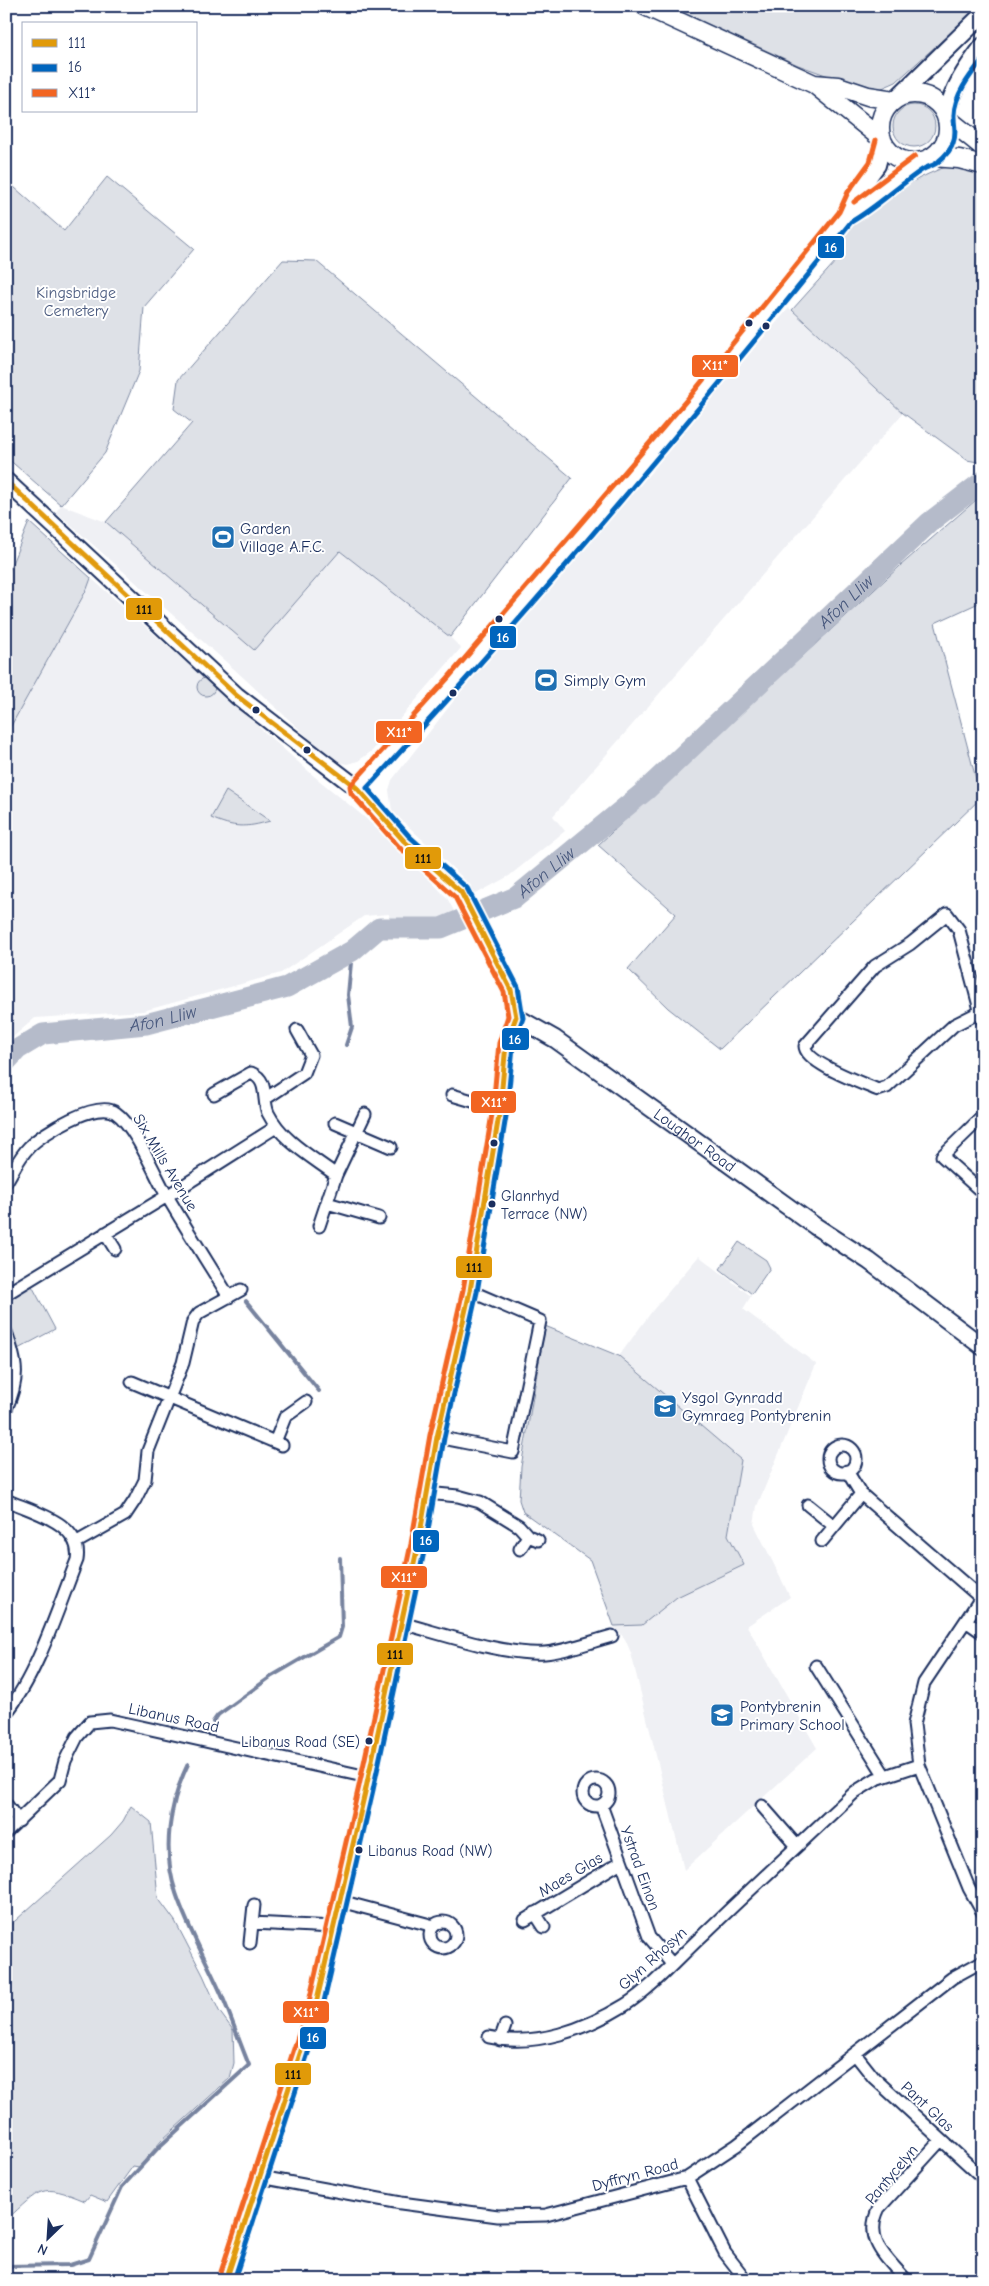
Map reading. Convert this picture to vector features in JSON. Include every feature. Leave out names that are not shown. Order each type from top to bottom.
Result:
[{"type":"main road","points":[[645,6],[814,84],[882,140],[889,151],[900,159],[959,159],[983,165]]},
{"type":"main road","points":[[357,788],[454,683],[696,400],[846,216],[854,196],[877,165],[882,140],[880,125],[882,115],[983,14]]},
{"type":"main road","points":[[947,117],[953,92],[962,74],[983,46]]},
{"type":"main road","points":[[814,84],[838,86],[868,96],[896,99],[907,94],[927,96],[940,104],[947,117],[949,130],[946,141],[927,159],[865,205],[846,216]]},
{"type":"main road","points":[[947,117],[983,147]]},
{"type":"main road","points":[[6,481],[237,696],[357,788],[404,841],[461,892],[511,990],[516,1017],[506,1044],[500,1109],[470,1291],[437,1437],[418,1545],[316,2008],[226,2280]]},
{"type":"main road","name":"Loughor Road","points":[[516,1017],[563,1045],[815,1226],[869,1261],[983,1347]]},
{"type":"street","points":[[947,914],[959,930],[981,1017],[954,1025],[887,1087],[878,1090],[818,1063],[808,1056],[805,1051],[805,1046],[875,966],[910,944],[947,914]]},
{"type":"street","points":[[265,1099],[304,1073],[311,1055],[297,1030]]},
{"type":"street","points":[[214,1094],[251,1073],[256,1075],[263,1084],[267,1111],[276,1127],[290,1142],[336,1175]]},
{"type":"street","points":[[452,1095],[500,1109]]},
{"type":"street","name":"Six Mills Avenue","points":[[6,1182],[29,1147],[40,1138],[82,1114],[97,1109],[110,1109],[124,1120],[167,1196],[229,1297]]},
{"type":"street","points":[[319,1226],[336,1175],[364,1114]]},
{"type":"street","points":[[983,1116],[942,1156],[983,1193]]},
{"type":"street","points":[[335,1123],[391,1147]]},
{"type":"street","points":[[6,1294],[276,1127]]},
{"type":"street","points":[[327,1204],[379,1218]]},
{"type":"street","points":[[106,1233],[115,1249]]},
{"type":"street","points":[[77,1542],[125,1515],[135,1500],[145,1480],[148,1451],[183,1363],[193,1322],[198,1313],[240,1290]]},
{"type":"street","points":[[437,1437],[513,1452],[540,1321],[470,1291]]},
{"type":"street","points":[[6,1332],[15,1357],[17,1378],[14,1392],[6,1409]]},
{"type":"street","points":[[132,1382],[279,1443],[285,1417],[306,1402]]},
{"type":"street","points":[[847,1471],[860,1494],[982,1596],[924,1683],[914,1724],[919,1765],[969,1888],[983,1912]]},
{"type":"street","points":[[426,1493],[458,1496],[480,1502],[519,1526],[533,1538],[520,1549]]},
{"type":"street","points":[[822,1541],[860,1494]]},
{"type":"street","points":[[6,1500],[68,1529],[77,1542],[77,1560],[34,1666],[16,1701],[6,1713]]},
{"type":"street","points":[[808,1504],[834,1526]]},
{"type":"street","points":[[966,1621],[983,1633]]},
{"type":"street","points":[[401,1623],[506,1649],[544,1653],[576,1647],[612,1636]]},
{"type":"street","points":[[816,1666],[885,1776]]},
{"type":"street","name":"Libanus Road","points":[[19,1821],[60,1780],[65,1761],[77,1737],[90,1722],[110,1720],[368,1776]]},
{"type":"street","name":"Glyn Rhosyn","points":[[488,2037],[500,2040],[535,2039],[586,2024],[633,1999],[855,1792],[885,1776],[919,1765]]},
{"type":"street","points":[[6,1804],[19,1821],[6,1832]]},
{"type":"street","name":"Ystrad Einon","points":[[601,1805],[649,1937],[672,1964]]},
{"type":"street","points":[[762,1806],[797,1846]]},
{"type":"street","name":"Maes Glas","points":[[544,1928],[530,1916],[621,1862]]},
{"type":"street","points":[[340,1901],[434,1926]]},
{"type":"street","points":[[250,1943],[254,1906]]},
{"type":"street","points":[[252,1923],[334,1927]]},
{"type":"street","name":"Dyffryn Road","points":[[260,2177],[401,2203],[498,2216],[546,2215],[687,2178],[737,2145],[952,1978],[983,1961]]},
{"type":"street","points":[[500,2040],[505,2026]]},
{"type":"street","name":"Pant Glas","points":[[855,2054],[874,2078],[983,2178]]},
{"type":"street","name":"Pantycelyn","points":[[906,2280],[875,2242],[872,2231],[873,2222],[879,2208],[941,2140]]},
{"type":"street","points":[[687,2178],[725,2253],[746,2280]]},
{"type":"street","points":[[751,2280],[763,2280]]},
{"type":"shaded area","points":[[789,308],[903,413],[553,816],[565,831],[509,876],[476,894],[461,876],[392,811],[389,790],[392,780],[480,667]]},
{"type":"shaded area","points":[[61,505],[106,522],[254,650],[340,551],[450,637],[461,648],[372,751],[358,761],[347,764],[334,761],[234,669],[56,512]]},
{"type":"shaded area","points":[[91,578],[315,777],[363,816],[447,898],[461,924],[390,925],[389,914],[364,916],[281,973],[143,1011],[35,1018],[6,1043],[6,735],[87,589]]},
{"type":"shaded area","name":"Ysgol Gynradd Gymraeg Pontybrenin","points":[[699,1256],[751,1296],[743,1309],[816,1364],[757,1506],[754,1524],[790,1597],[747,1626],[817,1748],[684,1870],[631,1653],[625,1639],[614,1626],[590,1560],[523,1512],[519,1500],[521,1467],[545,1326],[619,1356],[653,1310]]},
{"type":"green space","points":[[669,6],[980,6],[896,82],[880,89],[859,87],[798,65]]},
{"type":"green space","points":[[918,105],[926,108],[932,114],[935,126],[932,138],[926,144],[910,147],[902,144],[896,138],[893,122],[896,114],[902,108]]},
{"type":"green space","points":[[954,164],[983,173],[983,463],[967,460],[903,413],[792,310],[845,251],[836,243],[861,217],[905,186],[921,177]]},
{"type":"green space","name":"Kingsbridge Cemetery","points":[[107,177],[194,249],[144,307],[139,371],[105,453],[61,505],[6,457],[6,180],[64,231]]},
{"type":"green space","points":[[283,260],[316,261],[572,478],[450,637],[340,551],[254,650],[106,522],[192,423],[174,409],[178,380]]},
{"type":"green space","points":[[983,497],[983,601],[935,623],[981,798],[720,1049],[668,1008],[628,969],[676,914],[598,845],[900,566],[976,500]]},
{"type":"green space","points":[[29,522],[91,578],[87,589],[6,735],[6,578]]},
{"type":"green space","points":[[206,678],[212,681],[215,687],[212,693],[206,696],[200,693],[197,687],[200,681]]},
{"type":"green space","points":[[226,791],[270,821],[240,826],[227,824],[211,818]]},
{"type":"green space","points":[[739,1242],[766,1260],[770,1268],[752,1294],[720,1269]]},
{"type":"green space","points":[[31,1284],[55,1329],[16,1350],[6,1323],[6,1298]]},
{"type":"green space","name":"Ysgol Gynradd Gymraeg Pontybrenin","points":[[545,1326],[619,1356],[741,1460],[728,1535],[744,1565],[677,1597],[642,1625],[614,1626],[590,1560],[523,1512],[519,1500],[521,1467]]},
{"type":"green space","points":[[131,1806],[151,1822],[158,1898],[175,1921],[219,2011],[233,2030],[234,2063],[230,2078],[162,2140],[139,2167],[133,2166],[107,2202],[90,2195],[85,2201],[49,2190],[35,2195],[6,2220],[6,1929],[111,1835],[123,1821]]},
{"type":"waterway","name":"Afon Lliw","points":[[6,1062],[18,1049],[43,1034],[146,1024],[287,987],[352,951],[379,928],[441,928],[516,897],[645,791],[930,522],[983,481]]},
{"type":"waterway","points":[[346,1045],[352,1027],[348,995],[352,951]]},
{"type":"waterway","points":[[246,1301],[319,1391]]},
{"type":"waterway","points":[[213,1722],[218,1715],[272,1676],[339,1637],[342,1627],[340,1558]]},
{"type":"waterway","points":[[6,2266],[70,2265],[89,2259],[122,2187],[159,2147],[249,2065],[223,1998],[186,1920],[172,1877],[169,1861],[172,1811],[181,1779],[188,1764]]},
{"type":"transit line","name":"16","points":[[234,2280],[322,2010],[373,1790],[425,1547],[444,1438],[477,1292],[507,1110],[513,1046],[523,1018],[518,987],[467,888],[409,836],[367,788],[492,650],[614,509],[851,222],[870,210],[922,170],[937,163],[947,153],[952,146],[955,136],[954,109],[956,101],[973,71],[983,59]]},
{"type":"transit line","name":"X11*","points":[[219,2278],[308,2006],[359,1786],[411,1544],[430,1435],[463,1290],[493,1108],[499,1043],[508,1016],[504,992],[455,897],[399,847],[351,793],[350,786],[448,678],[691,395],[839,212],[848,192],[870,162],[876,140]]},
{"type":"transit line","name":"X11*","points":[[854,202],[915,156]]},
{"type":"transit line","name":"111","points":[[6,481],[237,696],[357,788],[404,841],[461,892],[511,990],[516,1017]]},
{"type":"transit line","name":"111","points":[[226,2280],[315,2008],[366,1788],[418,1545],[437,1437],[470,1291],[500,1109],[506,1044],[516,1017]]},
{"type":"place","name":"Garden Village A.F.C.","points":[[223,537]]},
{"type":"place","name":"Simply Gym","points":[[546,680]]},
{"type":"place","name":"Glanrhyd Terrace (NW)","points":[[492,1204]]},
{"type":"place","name":"Ysgol Gynradd Gymraeg Pontybrenin","points":[[665,1406]]},
{"type":"place","name":"Pontybrenin Primary School","points":[[722,1715]]},
{"type":"place","name":"Libanus Road (SE)","points":[[369,1741]]},
{"type":"place","name":"Libanus Road (NW)","points":[[359,1850]]}]
